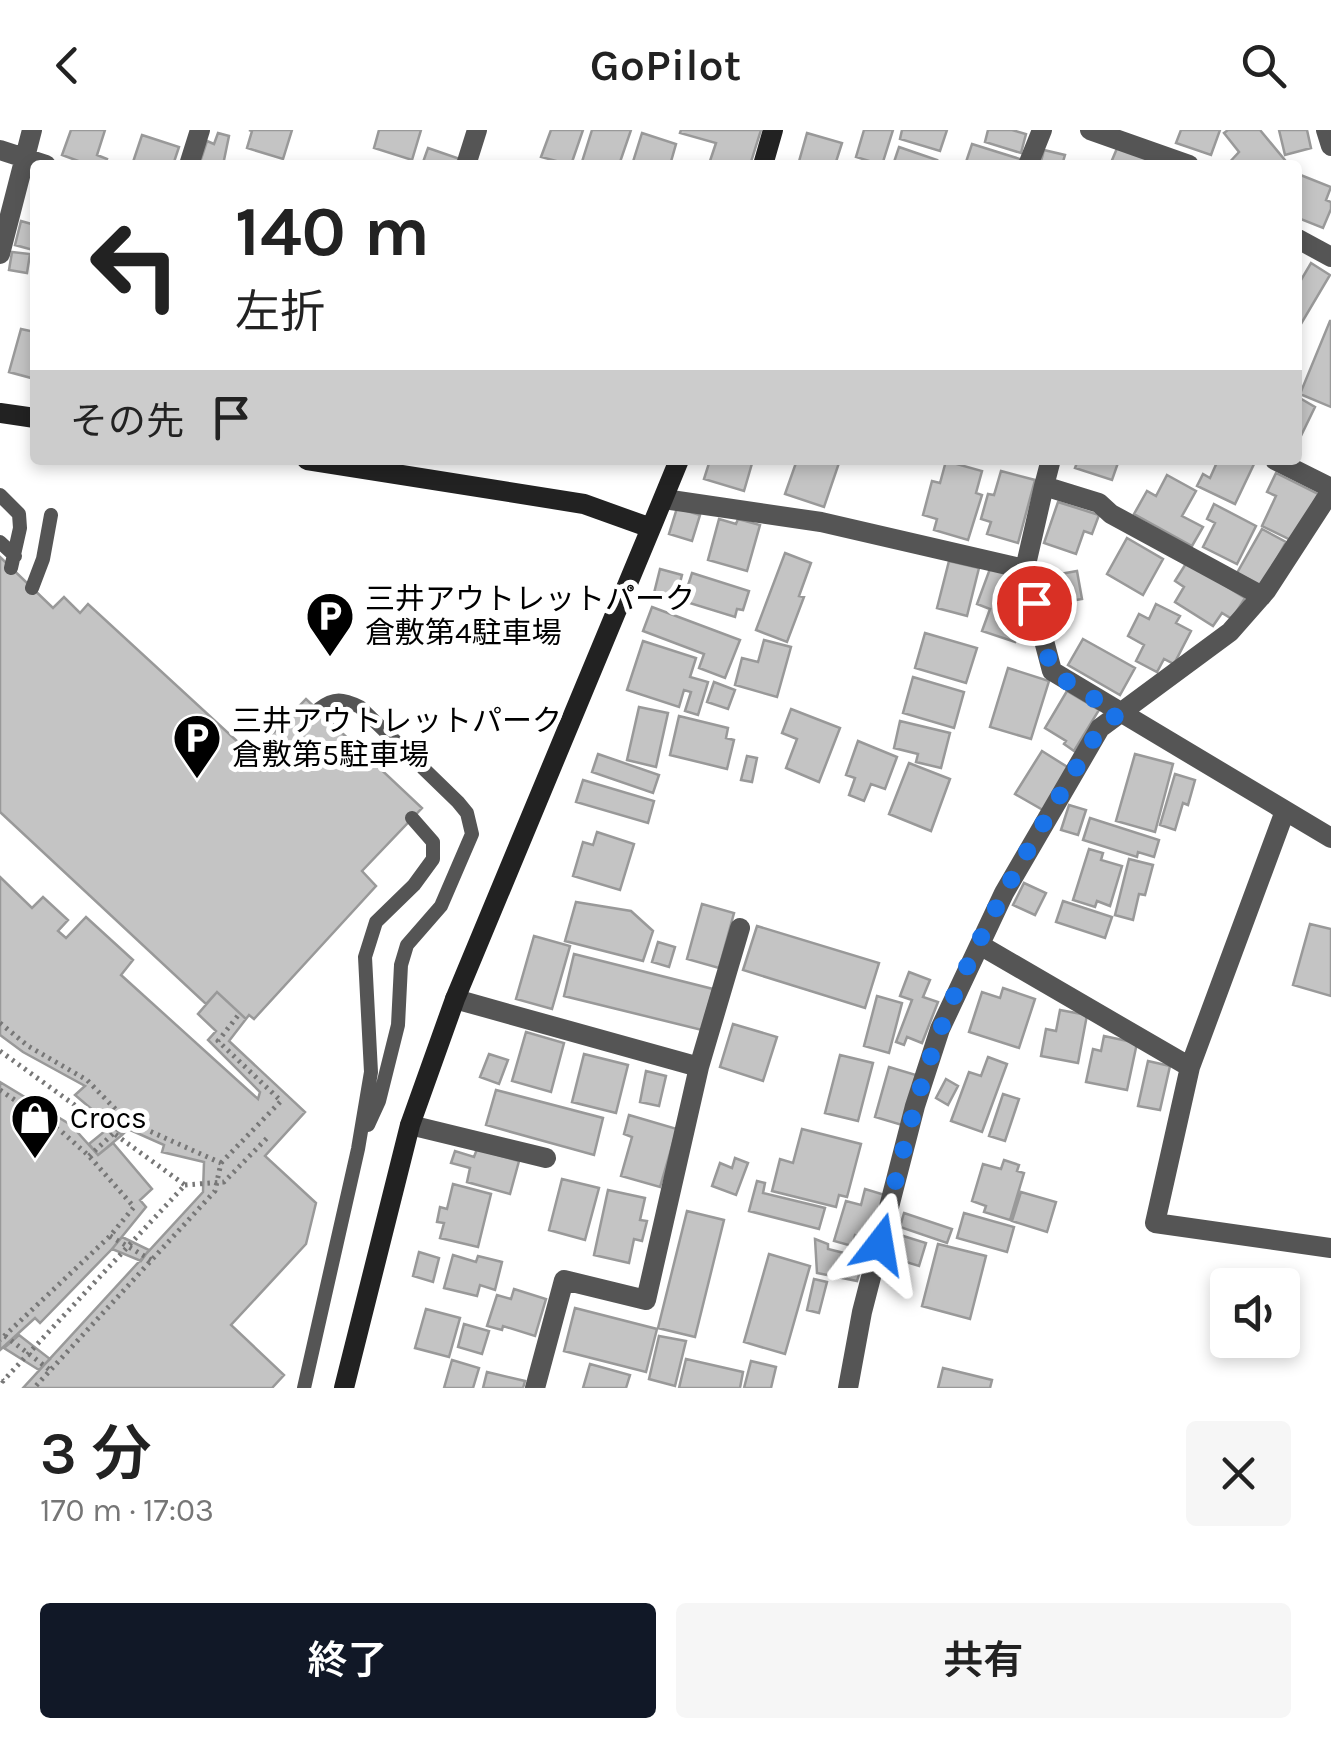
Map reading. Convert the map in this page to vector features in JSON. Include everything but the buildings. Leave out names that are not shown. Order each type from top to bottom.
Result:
[{"type":"street","points":[[0,254],[32,130]]},
{"type":"street","points":[[191,160],[200,130]]},
{"type":"street","points":[[468,160],[477,130]]},
{"type":"street","points":[[764,160],[773,130]]},
{"type":"street","points":[[1030,160],[1042,130]]},
{"type":"street","points":[[1090,130],[1171,160]]},
{"type":"street","points":[[1326,130],[1331,146]]},
{"type":"street","points":[[0,150],[30,160]]},
{"type":"street","points":[[1302,241],[1331,257]]},
{"type":"street","points":[[0,412],[30,417]]},
{"type":"street","points":[[374,465],[584,504],[651,528]]},
{"type":"street","points":[[344,1388],[410,1125],[455,999],[677,465]]},
{"type":"street","points":[[1049,465],[1024,569],[1052,672],[1331,838]]},
{"type":"street","points":[[848,1388],[862,1312],[915,1106],[940,1028],[1004,893],[1100,728],[1230,632],[1296,549],[1331,489],[1284,465]]},
{"type":"street","points":[[1044,486],[1099,503],[1110,514],[1262,596]]},
{"type":"street","points":[[664,499],[820,522],[1024,569]]},
{"type":"street","points":[[1285,812],[1190,1067],[1155,1223],[1331,1248]]},
{"type":"street","points":[[535,1388],[564,1280],[646,1300],[699,1068],[740,928]]},
{"type":"street","points":[[980,944],[1190,1067]]},
{"type":"street","points":[[455,999],[699,1068]]},
{"type":"street","points":[[410,1125],[546,1158]]},
{"type":"lane","points":[[0,495],[19,514],[13,562],[0,542]]},
{"type":"lane","points":[[32,588],[43,559],[51,515]]},
{"type":"lane","points":[[319,709],[332,700],[360,707],[467,813],[472,834],[441,906],[407,944],[401,965],[398,1025],[379,1101],[358,1149]]},
{"type":"lane","points":[[304,1388],[358,1149],[371,1072],[364,956],[376,922],[414,885],[433,859],[433,842],[412,818]]},
{"type":"path","points":[[34,1388],[215,1191],[221,1163],[281,1101],[218,1040],[240,1013]]},
{"type":"path","points":[[0,1023],[28,1046],[87,1080],[127,1122],[221,1163]]},
{"type":"path","points":[[0,1052],[186,1185],[224,1182],[270,1135]]},
{"type":"path","points":[[0,1090],[62,1132],[89,1156],[134,1208],[110,1236],[2,1338],[50,1370]]},
{"type":"path","points":[[89,1156],[127,1122]]},
{"type":"path","points":[[1,1381],[186,1185]]},
{"type":"path","points":[[110,1236],[152,1260]]},
{"type":"place","name":"三井アウトレットパーク 倉敷第4駐車場","points":[[330,658]]},
{"type":"place","name":"三井アウトレットパーク 倉敷第5駐車場","points":[[197,780]]},
{"type":"place","name":"Crocs","points":[[35,1160]]},
{"type":"route","points":[[880,1244],[915,1106],[940,1028],[1004,893],[1100,728],[1118,714],[1052,672],[1034,603]]}]
